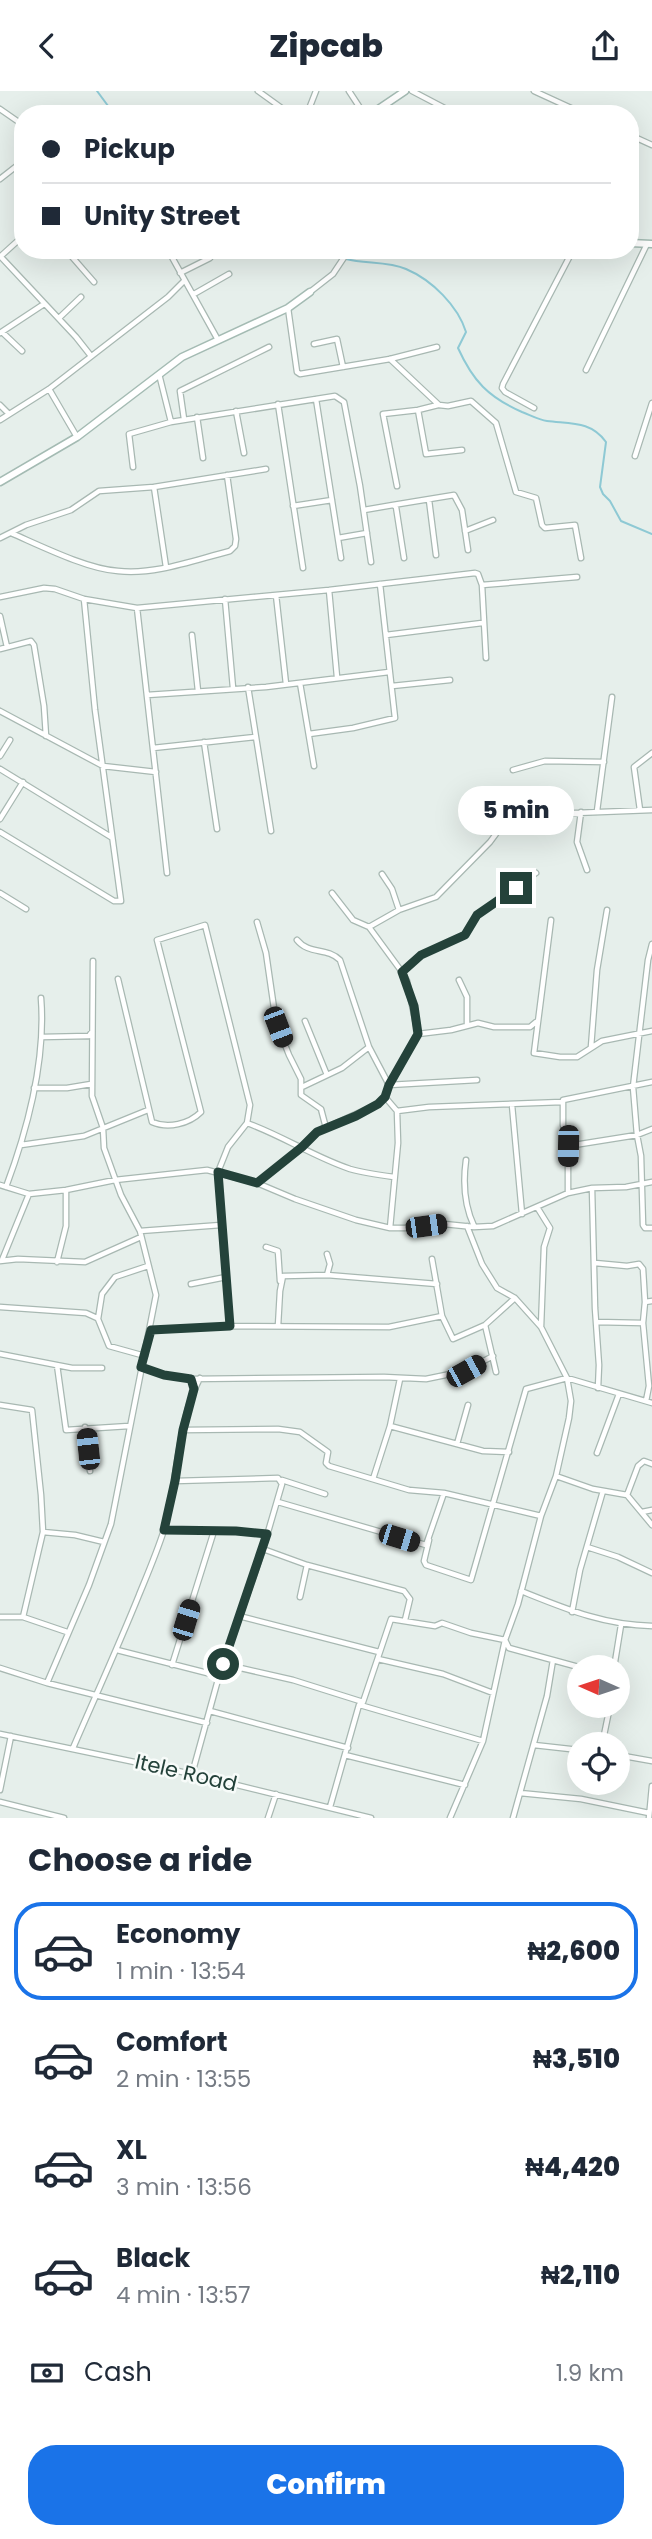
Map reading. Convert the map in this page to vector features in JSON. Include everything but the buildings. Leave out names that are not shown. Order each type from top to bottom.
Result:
[{"type":"street","points":[[258,91],[277,105]]},
{"type":"street","points":[[384,105],[405,91]]},
{"type":"street","points":[[412,91],[439,105]]},
{"type":"street","points":[[534,91],[564,105]]},
{"type":"street","points":[[0,179],[14,167]]},
{"type":"street","points":[[0,169],[6,173]]},
{"type":"street","points":[[14,244],[0,256],[91,356]]},
{"type":"street","points":[[586,370],[649,244]]},
{"type":"street","points":[[74,259],[94,282]]},
{"type":"street","points":[[173,259],[218,340]]},
{"type":"street","points":[[180,272],[208,259]]},
{"type":"street","points":[[0,482],[78,437],[182,357],[288,308],[338,268],[344,259]]},
{"type":"street","points":[[534,408],[502,388],[568,259]]},
{"type":"street","points":[[194,294],[229,274]]},
{"type":"street","points":[[0,420],[49,389],[168,297],[184,281]]},
{"type":"street","points":[[59,318],[81,297]]},
{"type":"street","points":[[22,351],[1,332],[44,304]]},
{"type":"street","points":[[288,308],[297,372],[304,374],[390,359],[437,347]]},
{"type":"street","points":[[314,344],[337,339],[343,367]]},
{"type":"street","points":[[184,419],[180,391],[269,347]]},
{"type":"street","points":[[390,359],[439,405]]},
{"type":"street","points":[[159,374],[172,422]]},
{"type":"street","points":[[49,389],[78,437]]},
{"type":"street","points":[[133,467],[129,434],[184,419],[335,396],[344,402],[371,562]]},
{"type":"street","points":[[316,399],[341,558]]},
{"type":"street","points":[[397,485],[383,414],[471,401],[496,423],[516,492],[536,498],[545,528],[575,525],[581,558]]},
{"type":"street","points":[[635,456],[652,403]]},
{"type":"street","points":[[278,404],[303,568]]},
{"type":"street","points":[[0,405],[9,414]]},
{"type":"street","points":[[418,410],[426,454],[462,450]]},
{"type":"street","points":[[236,411],[244,453]]},
{"type":"street","points":[[197,417],[203,458]]},
{"type":"street","points":[[0,538],[26,525],[71,510],[99,491],[154,487],[265,469]]},
{"type":"street","points":[[11,533],[59,554],[116,571],[141,572],[230,551],[235,547],[236,539],[227,475]]},
{"type":"street","points":[[154,487],[166,567]]},
{"type":"street","points":[[364,510],[454,495],[462,510],[468,551]]},
{"type":"street","points":[[293,506],[332,500]]},
{"type":"street","points":[[429,500],[436,555]]},
{"type":"street","points":[[393,505],[398,513],[404,558]]},
{"type":"street","points":[[465,531],[493,520]]},
{"type":"street","points":[[338,538],[367,533]]},
{"type":"street","points":[[0,597],[44,588],[84,599],[136,608],[475,573],[478,574],[482,586],[485,658]]},
{"type":"street","points":[[482,586],[577,577]]},
{"type":"street","points":[[309,734],[392,719],[395,713],[380,584]]},
{"type":"street","points":[[329,590],[337,677]]},
{"type":"street","points":[[276,594],[286,684]]},
{"type":"street","points":[[0,832],[114,901],[121,901],[94,709],[84,599]]},
{"type":"street","points":[[225,599],[233,688]]},
{"type":"street","points":[[136,608],[167,873]]},
{"type":"street","points":[[0,616],[7,647]]},
{"type":"street","points":[[386,635],[482,623]]},
{"type":"street","points":[[192,635],[198,691]]},
{"type":"street","points":[[0,649],[31,641],[34,645],[46,737]]},
{"type":"street","points":[[147,695],[300,683],[389,672]]},
{"type":"street","points":[[392,686],[450,680]]},
{"type":"street","points":[[300,683],[314,766]]},
{"type":"street","points":[[248,687],[271,831]]},
{"type":"street","points":[[597,810],[612,697]]},
{"type":"street","points":[[0,711],[103,766],[156,772]]},
{"type":"street","points":[[153,748],[254,737]]},
{"type":"street","points":[[0,756],[10,740]]},
{"type":"street","points":[[204,743],[218,829]]},
{"type":"street","points":[[640,810],[634,767],[652,753]]},
{"type":"street","points":[[513,770],[545,761],[604,762]]},
{"type":"street","points":[[0,769],[111,838]]},
{"type":"street","points":[[0,819],[23,782]]},
{"type":"street","points":[[369,927],[399,910],[436,897],[490,842],[504,823],[514,818],[597,810],[652,810]]},
{"type":"street","points":[[581,812],[577,842],[587,870]]},
{"type":"street","points":[[402,972],[421,955],[465,935],[477,915],[536,873]]},
{"type":"street","points":[[382,874],[392,889],[399,910]]},
{"type":"street","points":[[0,893],[26,909]]},
{"type":"street","points":[[257,1183],[317,1132],[378,1104],[385,1097],[418,1034],[410,993],[402,972],[369,927],[353,920],[332,893]]},
{"type":"street","points":[[592,1047],[590,1042],[597,994],[597,970],[607,911]]},
{"type":"street","points":[[551,920],[533,1051],[537,1055],[570,1058],[585,1053],[602,1041],[652,1031]]},
{"type":"street","points":[[257,922],[269,964],[276,1022],[301,1079],[302,1097],[321,1109],[327,1128]]},
{"type":"street","points":[[118,979],[152,1122],[164,1126],[191,1121],[201,1112],[157,940],[205,925],[249,1098],[250,1112],[247,1123],[228,1147],[218,1172],[230,1326]]},
{"type":"street","points":[[297,940],[308,950],[331,953],[340,960],[369,1047],[389,1085]]},
{"type":"street","points":[[652,944],[633,1087],[636,1135],[641,1156],[643,1225],[645,1228],[652,1228]]},
{"type":"street","points":[[47,1683],[89,1584],[115,1505],[156,1295],[139,1231],[115,1180],[104,1147],[103,1128],[92,1096],[93,961]]},
{"type":"street","points":[[459,980],[467,997],[467,1026]]},
{"type":"street","points":[[41,998],[41,1037],[34,1087],[21,1145],[3,1186],[29,1194],[115,1180],[207,1170],[257,1183],[356,1220],[390,1228],[444,1224],[474,1227],[493,1226],[568,1193],[592,1188],[626,1188],[652,1182]]},
{"type":"street","points":[[305,1021],[327,1075]]},
{"type":"street","points":[[418,1034],[478,1023],[494,1027],[530,1027],[537,1022]]},
{"type":"street","points":[[41,1037],[89,1036],[92,1031]]},
{"type":"street","points":[[302,1087],[342,1067],[369,1047]]},
{"type":"street","points":[[34,1087],[85,1086],[91,1085],[92,1079]]},
{"type":"street","points":[[389,1085],[477,1080]]},
{"type":"street","points":[[397,1111],[429,1107],[562,1102],[565,1098],[652,1082]]},
{"type":"street","points":[[385,1097],[397,1111],[398,1143],[390,1228]]},
{"type":"street","points":[[562,1102],[563,1125],[568,1146],[568,1193]]},
{"type":"street","points":[[512,1105],[522,1214]]},
{"type":"street","points":[[21,1145],[84,1136],[148,1109]]},
{"type":"street","points":[[247,1123],[278,1134],[352,1169],[394,1177]]},
{"type":"street","points":[[568,1146],[636,1135],[652,1129]]},
{"type":"street","points":[[466,1160],[464,1177],[468,1213],[474,1227]]},
{"type":"street","points":[[592,1188],[598,1388]]},
{"type":"street","points":[[57,1262],[66,1226],[66,1190]]},
{"type":"street","points":[[29,1194],[1,1261],[85,1262],[141,1237]]},
{"type":"street","points":[[537,1207],[550,1228],[544,1247],[541,1327]]},
{"type":"street","points":[[139,1231],[221,1225]]},
{"type":"street","points":[[450,1818],[483,1741],[505,1640],[541,1516],[556,1476],[571,1401],[567,1378],[541,1327],[514,1298],[497,1288],[482,1264],[467,1226]]},
{"type":"street","points":[[266,1247],[278,1251],[281,1286]]},
{"type":"street","points":[[327,1254],[330,1264],[327,1275]]},
{"type":"street","points":[[432,1259],[442,1316],[453,1339],[485,1325],[514,1298]]},
{"type":"street","points":[[444,1493],[424,1561],[426,1565],[471,1580],[526,1389],[567,1378],[649,1402],[643,1324],[643,1269],[639,1264],[627,1266],[595,1263]]},
{"type":"street","points":[[145,1356],[109,1346],[98,1318],[102,1294],[115,1276],[148,1266]]},
{"type":"street","points":[[278,1326],[283,1276],[327,1275],[437,1284]]},
{"type":"street","points":[[191,1284],[226,1277]]},
{"type":"street","points":[[645,1302],[652,1301]]},
{"type":"street","points":[[0,1307],[86,1313],[98,1318]]},
{"type":"street","points":[[151,1330],[230,1326],[389,1327],[442,1316]]},
{"type":"street","points":[[596,1322],[643,1324]]},
{"type":"street","points":[[485,1325],[496,1371]]},
{"type":"street","points":[[0,1355],[57,1365],[102,1368]]},
{"type":"street","points":[[141,1367],[164,1375],[191,1379],[426,1379],[466,1371],[493,1356]]},
{"type":"street","points":[[57,1365],[64,1429],[129,1426]]},
{"type":"street","points":[[73,1748],[117,1650],[164,1530],[183,1430],[194,1389],[200,1378]]},
{"type":"street","points":[[191,1379],[194,1389]]},
{"type":"street","points":[[373,1479],[390,1426],[400,1379]]},
{"type":"street","points":[[597,1454],[619,1394]]},
{"type":"street","points":[[0,1405],[28,1409],[33,1413],[43,1532],[23,1616]]},
{"type":"street","points":[[457,1444],[468,1405]]},
{"type":"street","points":[[390,1426],[483,1451],[509,1453]]},
{"type":"street","points":[[85,1427],[90,1471]]},
{"type":"street","points":[[183,1430],[278,1429],[300,1432],[328,1452],[326,1463],[329,1466],[409,1490],[444,1493],[541,1516]]},
{"type":"street","points":[[627,1495],[638,1466],[644,1461],[652,1464]]},
{"type":"street","points":[[556,1476],[603,1491],[627,1495],[652,1525]]},
{"type":"street","points":[[175,1481],[281,1480],[325,1494]]},
{"type":"street","points":[[192,1774],[219,1676],[278,1502],[281,1480]]},
{"type":"street","points":[[572,1612],[603,1491]]},
{"type":"street","points":[[278,1502],[422,1545],[426,1545],[429,1540]]},
{"type":"street","points":[[641,1512],[652,1510]]},
{"type":"street","points":[[164,1530],[267,1534]]},
{"type":"street","points":[[172,1665],[214,1531]]},
{"type":"street","points":[[43,1532],[75,1535],[104,1542]]},
{"type":"street","points":[[587,1547],[618,1557],[652,1573]]},
{"type":"street","points":[[263,1549],[307,1565],[404,1591],[410,1599],[405,1620]]},
{"type":"street","points":[[300,1597],[307,1565]]},
{"type":"street","points":[[521,1591],[572,1612],[621,1625],[652,1626]]},
{"type":"street","points":[[0,1617],[23,1616],[67,1632]]},
{"type":"street","points":[[239,1616],[379,1652]]},
{"type":"street","points":[[330,1807],[361,1703],[391,1619],[435,1626],[442,1623],[505,1640]]},
{"type":"street","points":[[616,1655],[621,1625]]},
{"type":"street","points":[[505,1640],[509,1648],[567,1664]]},
{"type":"street","points":[[117,1650],[219,1676]]},
{"type":"street","points":[[378,1659],[443,1674],[493,1693]]},
{"type":"street","points":[[513,1818],[534,1745],[553,1660]]},
{"type":"street","points":[[223,1664],[313,1686],[483,1741]]},
{"type":"street","points":[[0,1668],[47,1683],[207,1723]]},
{"type":"street","points":[[210,1711],[348,1748]]},
{"type":"street","name":"Itele Road","points":[[0,1734],[192,1774],[371,1818]]},
{"type":"street","points":[[0,1790],[11,1736]]},
{"type":"street","points":[[534,1745],[567,1749]]},
{"type":"street","points":[[345,1755],[465,1784]]},
{"type":"street","points":[[630,1757],[652,1761]]},
{"type":"street","points":[[520,1793],[581,1799],[649,1816],[652,1786]]},
{"type":"street","points":[[268,1818],[276,1794]]},
{"type":"street","points":[[0,1802],[64,1818]]},
{"type":"waterway","points":[[97,91],[107,105]]},
{"type":"waterway","points":[[346,259],[399,266],[416,274],[443,295],[457,313],[466,332],[458,348],[476,379],[491,394],[538,419],[580,425],[600,435],[606,442],[600,487],[603,494],[621,521],[652,534]]},
{"type":"route","points":[[223,1664],[267,1534],[164,1530],[183,1430],[194,1389],[191,1379],[164,1375],[141,1367],[151,1330],[230,1326],[218,1172],[257,1183],[317,1132],[378,1104],[385,1097],[418,1034],[414,1006],[402,972],[421,955],[465,935],[477,915],[516,888]]}]
